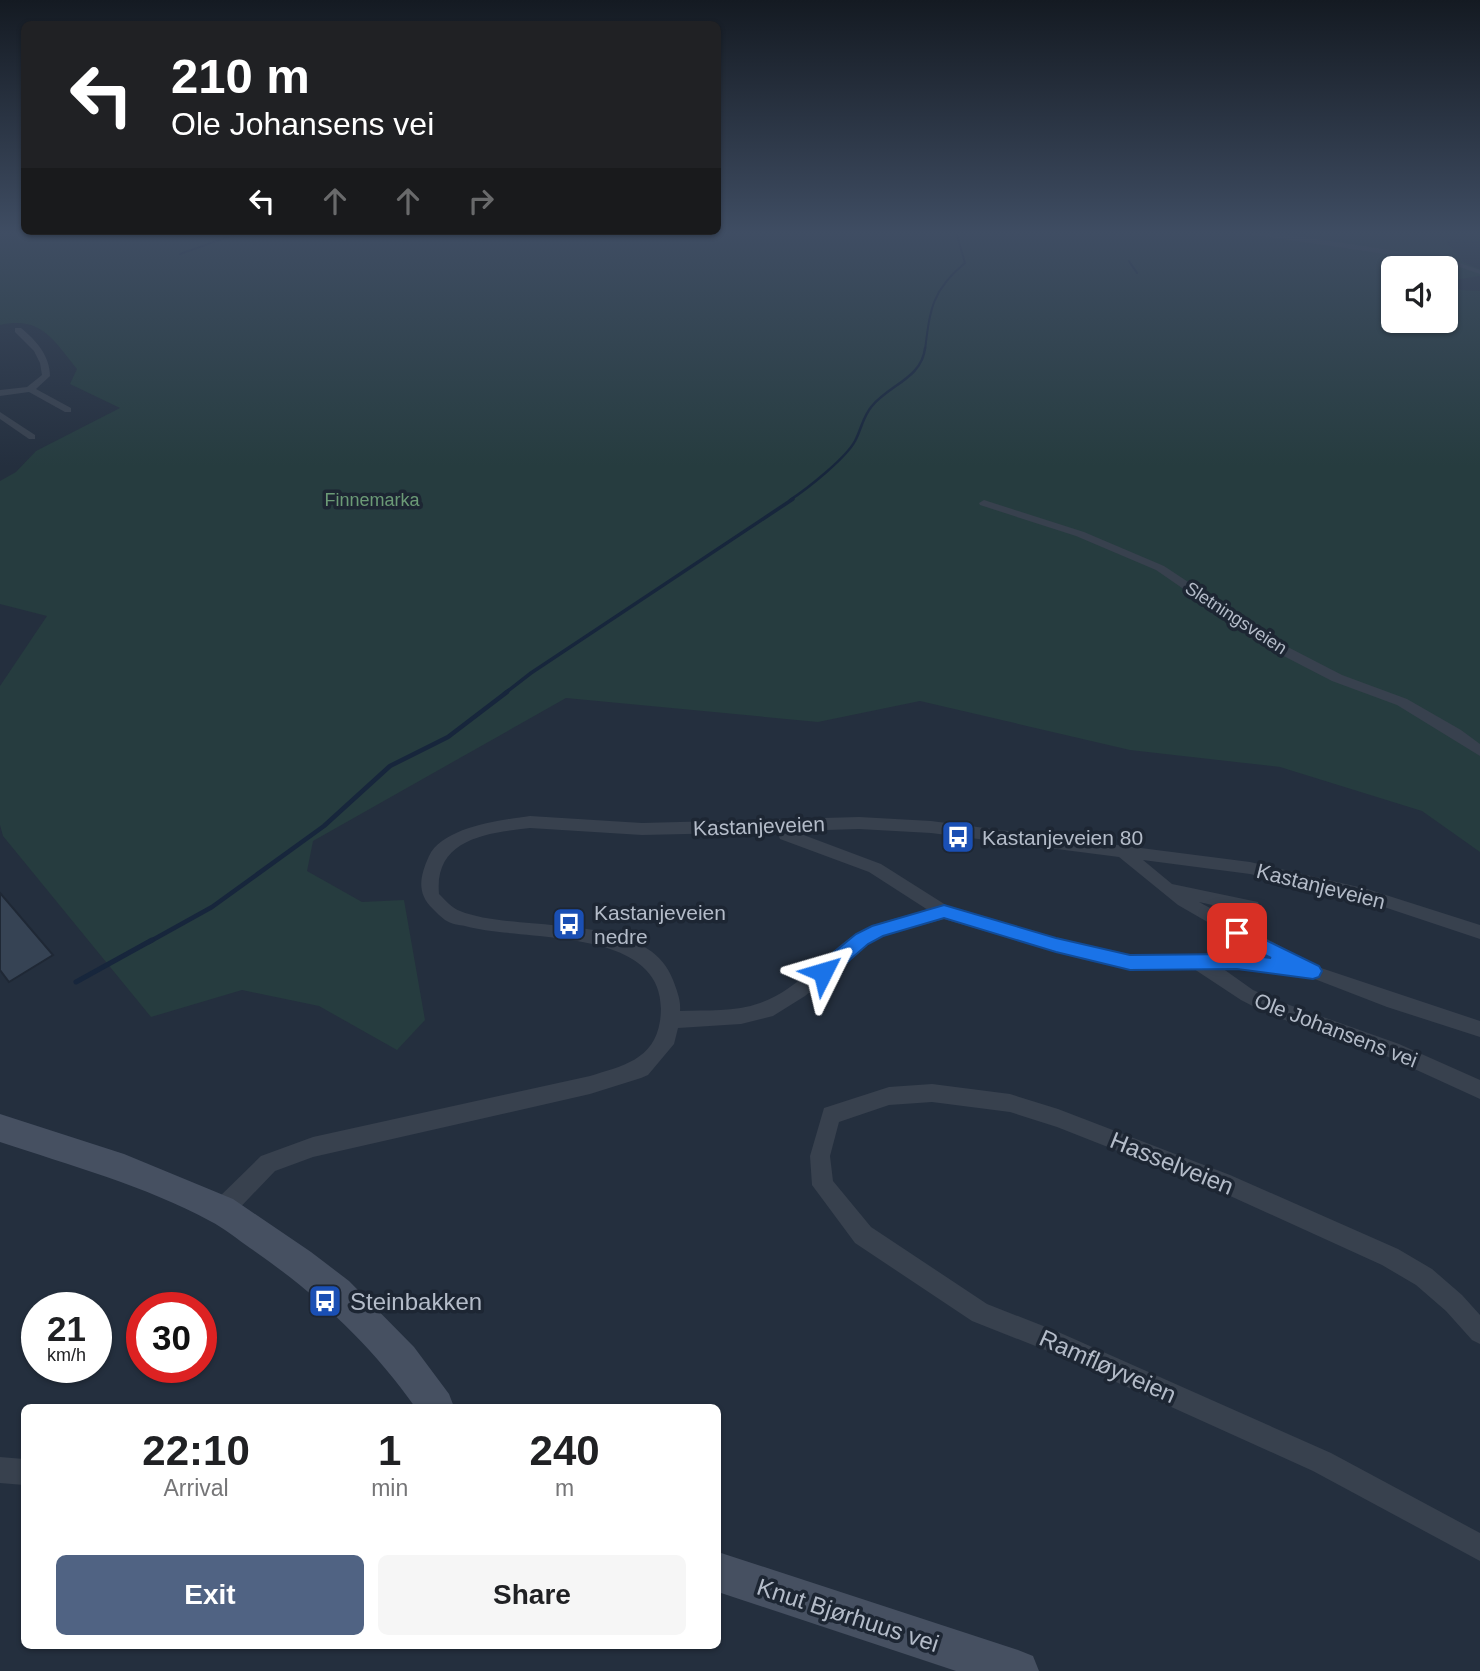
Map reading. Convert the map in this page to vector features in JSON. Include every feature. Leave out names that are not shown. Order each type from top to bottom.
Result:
[{"type":"main road","points":[[0,1128],[124,1168],[222,1210],[300,1263],[337,1293],[402,1359],[434,1404]]},
{"type":"main road","name":"Knut Bjørhuus vei","points":[[721,1573],[1018,1671]]},
{"type":"street","points":[[0,393],[30,389],[43,380],[47,371],[31,339],[18,330]]},
{"type":"street","points":[[30,389],[68,410]]},
{"type":"street","points":[[0,415],[32,438]]},
{"type":"street","name":"Sletningsveien","points":[[984,503],[1080,534],[1160,568],[1278,647],[1338,678],[1402,702],[1456,733],[1480,751]]},
{"type":"street","name":"Kastanjeveien","points":[[671,1020],[672,1002],[663,976],[640,953],[608,939],[485,925],[452,916],[431,897],[429,875],[439,853],[463,836],[495,826],[530,821],[642,829],[859,823],[931,827],[1250,868],[1367,895],[1480,932]]},
{"type":"street","name":"Ole Johansens vei","points":[[782,825],[786,835],[874,868],[944,912],[1068,948],[1130,962],[1237,961],[1313,971]]},
{"type":"street","name":"Ole Johansens vei","points":[[1123,851],[1142,871],[1214,921],[1313,971],[1480,1029]]},
{"type":"street","points":[[1168,890],[1252,907]]},
{"type":"street","points":[[222,1210],[268,1163],[313,1147],[590,1085],[641,1069],[667,1038],[671,1020],[741,1016],[766,1010],[799,991],[862,939],[878,930],[944,912]]},
{"type":"street","name":"Ole Johansens vei","points":[[1197,961],[1247,995],[1275,1008],[1392,1050],[1480,1090]]},
{"type":"street","name":"Hasselveien","points":[[831,1115],[888,1096],[932,1093],[1010,1102],[1058,1118],[1223,1182],[1390,1257],[1424,1277],[1454,1303],[1480,1332]]},
{"type":"street","name":"Ramfløyveien","points":[[831,1115],[820,1156],[823,1185],[863,1236],[980,1313],[1048,1339],[1322,1462],[1480,1548]]},
{"type":"street","points":[[0,1470],[21,1472]]},
{"type":"green space","name":"Finnemarka","points":[[0,310],[1381,310],[1381,333],[1458,333],[1458,310],[1480,310],[1480,852],[1422,811],[1280,767],[1130,750],[920,701],[818,722],[566,698],[313,841],[307,871],[362,902],[404,900],[425,1020],[397,1050],[319,1006],[242,990],[151,1017],[3,836],[0,825],[0,686],[47,616],[0,604],[0,481],[16,472],[36,451],[120,408],[70,384],[77,369],[53,340],[36,327],[26,324],[0,325]]},
{"type":"building","points":[[0,893],[53,955],[9,982],[0,970]]},
{"type":"waterway","points":[[925,350],[932,310]]},
{"type":"waterway","points":[[790,500],[843,456],[855,441],[869,410],[918,367],[925,348]]},
{"type":"waterway","points":[[504,694],[531,673],[793,499]]},
{"type":"waterway","points":[[149,942],[212,907],[324,826],[390,766],[448,737],[507,692]]},
{"type":"waterway","points":[[76,982],[152,940]]},
{"type":"place","name":"Kastanjeveien 80","points":[[958,837]]},
{"type":"place","name":"Kastanjeveien nedre","points":[[569,924]]},
{"type":"place","name":"Steinbakken","points":[[325,1301]]},
{"type":"route","points":[[823,972],[862,939],[878,930],[944,912],[1056,945],[1130,962],[1237,961],[1313,971],[1237,933]]}]
